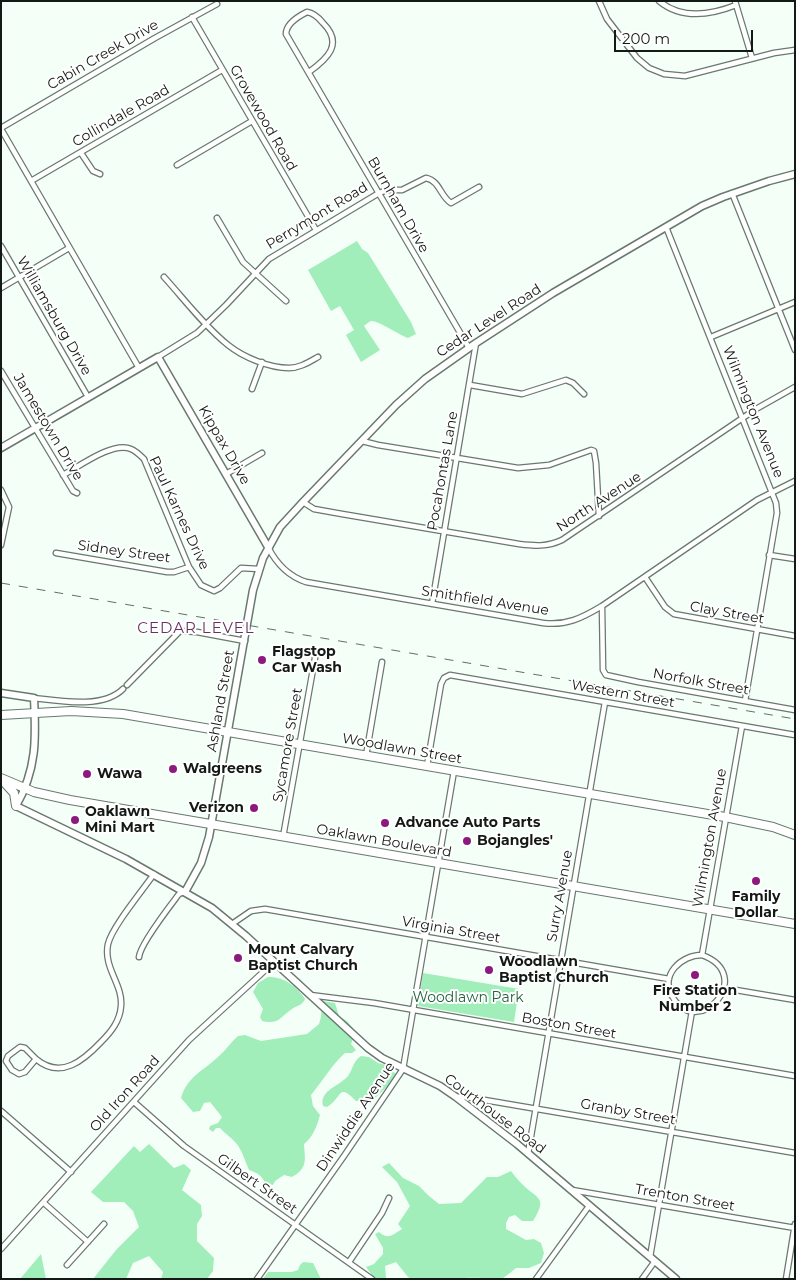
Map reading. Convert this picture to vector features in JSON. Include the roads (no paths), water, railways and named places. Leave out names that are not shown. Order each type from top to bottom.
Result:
[{"type":"highway","name":"Woodlawn Street","points":[[1,715],[88,712],[123,714],[725,817],[757,823],[795,835]]},
{"type":"highway","name":"Oaklawn Boulevard","points":[[1,779],[25,788],[70,800],[795,924]]},
{"type":"highway","points":[[1,779],[14,793],[16,806]]},
{"type":"street","points":[[599,1],[607,19],[642,63],[656,71],[674,76],[685,76],[752,58],[795,50]]},
{"type":"street","points":[[659,1],[669,8],[693,14],[711,13],[735,3],[752,58]]},
{"type":"street","name":"Cabin Creek Drive","points":[[1,128],[217,4]]},
{"type":"street","name":"Burnham Drive","points":[[309,72],[329,56],[333,40],[326,26],[313,13],[308,12],[288,26],[285,31],[469,348]]},
{"type":"street","name":"Grovewood Road","points":[[192,17],[316,230]]},
{"type":"street","name":"Collindale Road","points":[[31,181],[222,70]]},
{"type":"street","points":[[177,165],[252,121]]},
{"type":"street","points":[[1,128],[139,368]]},
{"type":"street","points":[[81,153],[93,170],[100,174]]},
{"type":"street","name":"Cedar Level Road","points":[[259,569],[268,547],[280,528],[303,502],[410,392],[469,348],[546,298],[702,206],[732,193],[795,174]]},
{"type":"street","name":"Perrymont Road","points":[[1,448],[189,339],[207,324],[274,255],[379,193],[387,190],[402,190],[426,178],[437,184],[448,201],[451,202],[479,186]]},
{"type":"street","points":[[732,193],[795,350]]},
{"type":"street","points":[[216,218],[238,256],[254,274],[286,301]]},
{"type":"street","name":"Wilmington Avenue","points":[[666,227],[777,508],[745,701]]},
{"type":"street","name":"Williamsburg Drive","points":[[1,246],[88,397]]},
{"type":"street","points":[[1,288],[71,249]]},
{"type":"street","points":[[164,277],[229,346],[262,362],[289,368],[303,365],[318,357]]},
{"type":"street","points":[[711,337],[795,302]]},
{"type":"street","name":"Pocahontas Lane","points":[[432,604],[476,343]]},
{"type":"street","name":"Kippax Drive","points":[[158,357],[268,547]]},
{"type":"street","points":[[252,388],[262,362]]},
{"type":"street","name":"Jamestown Drive","points":[[1,371],[73,491],[77,493]]},
{"type":"street","points":[[470,385],[516,394],[530,393],[566,380],[573,382],[584,394]]},
{"type":"street","name":"North Avenue","points":[[303,502],[314,509],[518,544],[542,546],[562,540],[742,418],[778,395],[795,387]]},
{"type":"street","points":[[362,441],[492,465],[527,468],[554,463],[591,450],[595,452],[599,516]]},
{"type":"street","name":"Paul Karnes Drive","points":[[64,475],[110,449],[130,448],[144,459],[189,567],[207,589],[214,591],[220,588],[241,568],[259,569]]},
{"type":"street","points":[[226,474],[262,453]]},
{"type":"street","name":"Smithfield Avenue","points":[[268,547],[273,557],[282,567],[299,580],[552,624],[570,622],[602,606],[757,500],[795,481]]},
{"type":"street","points":[[1,490],[9,507],[1,545]]},
{"type":"street","name":"Sidney Street","points":[[56,553],[167,572],[174,572],[189,567]]},
{"type":"street","points":[[769,555],[795,559]]},
{"type":"street","name":"Ashland Street","points":[[185,892],[204,857],[212,824],[253,590],[259,569]]},
{"type":"street","name":"Clay Street","points":[[645,577],[665,607],[674,614],[795,636]]},
{"type":"street","name":"Norfolk Street","points":[[602,606],[604,673],[615,678],[795,710]]},
{"type":"street","points":[[1,693],[34,698],[97,702],[109,699],[125,687],[180,631],[197,632],[245,641]]},
{"type":"street","name":"Sycamore Street","points":[[283,836],[315,658]]},
{"type":"street","points":[[366,756],[382,662]]},
{"type":"street","name":"Western Street","points":[[427,766],[441,684],[442,680],[447,676],[795,735]]},
{"type":"street","points":[[16,806],[25,788],[34,760],[36,740],[34,698]]},
{"type":"street","name":"Surry Avenue","points":[[528,1154],[605,702]]},
{"type":"street","name":"Wilmington Avenue","points":[[702,955],[742,726]]},
{"type":"street","name":"Dinwiddie Avenue","points":[[258,1279],[403,1069],[454,771]]},
{"type":"street","name":"Courthouse Road","points":[[16,806],[78,834],[154,874],[212,908],[368,1048],[382,1058],[440,1086],[456,1097],[528,1154],[676,1279]]},
{"type":"street","points":[[36,1060],[25,1072],[19,1074],[12,1070],[6,1061],[8,1056],[20,1047],[27,1050],[36,1060],[44,1065],[55,1068],[76,1064],[91,1053],[116,1023],[121,1011],[121,998],[108,965],[108,944],[113,931],[154,874]]},
{"type":"street","points":[[139,957],[140,950],[160,920],[179,894],[185,892]]},
{"type":"street","name":"Virginia Street","points":[[232,924],[251,911],[265,910],[669,979]]},
{"type":"street","points":[[702,955],[718,966],[723,976],[724,988],[720,999],[711,1007],[692,1011],[682,1007],[673,998],[670,992],[669,979],[673,970],[682,960],[702,955]]},
{"type":"street","name":"Old Iron Road","points":[[1,1249],[134,1102],[153,1078],[203,1026],[273,963]]},
{"type":"street","points":[[724,988],[795,1000]]},
{"type":"street","name":"Boston Street","points":[[309,995],[413,1010],[795,1076]]},
{"type":"street","points":[[642,1279],[652,1259],[658,1205],[692,1011]]},
{"type":"street","name":"Granby Street","points":[[456,1097],[536,1108],[795,1152]]},
{"type":"street","name":"Gilbert Street","points":[[134,1102],[184,1146],[372,1279]]},
{"type":"street","points":[[1,1111],[71,1172]]},
{"type":"street","name":"Trenton Street","points":[[571,1190],[795,1227]]},
{"type":"street","points":[[349,1262],[382,1214],[389,1198]]},
{"type":"street","points":[[44,1202],[88,1242]]},
{"type":"street","points":[[536,1279],[589,1206]]},
{"type":"street","points":[[67,1265],[104,1224]]},
{"type":"street","points":[[786,1279],[795,1227]]},
{"type":"railway","points":[[1,583],[795,719]]},
{"type":"place","name":"Flagstop Car Wash","points":[[262,660]]},
{"type":"place","name":"Walgreens","points":[[173,769]]},
{"type":"place","name":"Wawa","points":[[87,774]]},
{"type":"place","name":"Verizon","points":[[254,808]]},
{"type":"place","name":"Oaklawn Mini Mart","points":[[75,820]]},
{"type":"place","name":"Advance Auto Parts","points":[[385,823]]},
{"type":"place","name":"Bojangles'","points":[[467,841]]},
{"type":"place","name":"Family Dollar","points":[[756,881]]},
{"type":"place","name":"Mount Calvary Baptist Church","points":[[238,958]]},
{"type":"place","name":"Woodlawn Baptist Church","points":[[489,970]]},
{"type":"place","name":"Fire Station Number 2","points":[[695,975]]},
{"type":"district","name":"CEDAR LEVEL","points":[[196,629]]},
{"type":"park label","name":"Woodlawn Park","points":[[468,998]]}]
